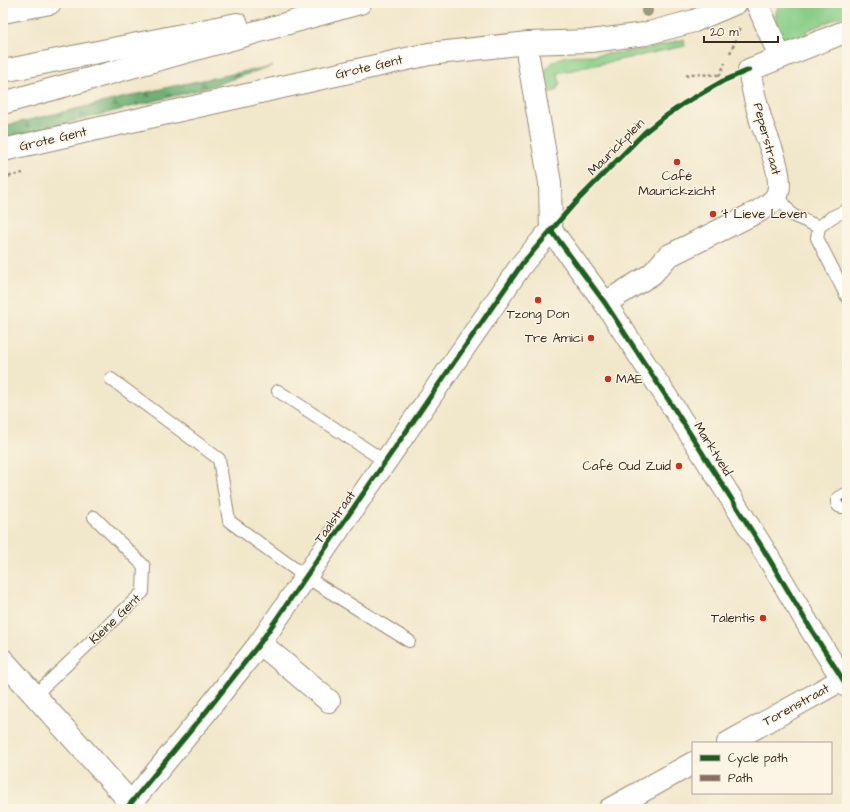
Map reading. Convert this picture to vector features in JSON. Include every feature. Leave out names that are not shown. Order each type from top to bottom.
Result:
[{"type":"main road","points":[[3,71],[340,3]]},
{"type":"main road","points":[[3,103],[360,3]]},
{"type":"main road","points":[[756,3],[780,57]]},
{"type":"main road","points":[[3,4],[43,4]]},
{"type":"main road","points":[[3,12],[43,4]]},
{"type":"main road","name":"Grote Gent","points":[[3,150],[429,54],[528,43],[591,41],[646,34],[694,21],[738,13]]},
{"type":"main road","points":[[749,70],[847,31]]},
{"type":"main road","points":[[528,43],[528,57],[550,183],[551,230]]},
{"type":"main road","name":"Peperstraat","points":[[605,303],[652,274],[668,256],[759,211],[770,203],[777,194],[779,183],[777,170],[761,120],[749,70]]},
{"type":"main road","name":"Marktveld","points":[[551,230],[605,303],[677,413],[758,540],[845,683]]},
{"type":"main road","name":"Taalstraat","points":[[128,806],[206,712],[260,643],[522,264],[551,230]]},
{"type":"main road","points":[[260,643],[329,701]]},
{"type":"main road","points":[[3,660],[35,695],[128,806]]},
{"type":"main road","name":"Torenstraat","points":[[730,742],[845,683]]},
{"type":"main road","points":[[610,809],[692,764]]},
{"type":"lane","points":[[777,194],[792,214],[819,226]]},
{"type":"lane","points":[[847,210],[832,217],[819,226],[817,238],[847,297]]},
{"type":"lane","points":[[112,379],[219,459],[229,521],[306,577],[409,641]]},
{"type":"lane","points":[[278,391],[386,462]]},
{"type":"lane","name":"Kleine Gent","points":[[35,695],[143,592],[144,566],[94,517]]},
{"type":"path","points":[[729,55],[740,34],[738,13]]},
{"type":"path","points":[[720,75],[727,59]]},
{"type":"path","points":[[716,84],[749,70]]},
{"type":"path","points":[[686,76],[692,74],[720,75]]},
{"type":"path","points":[[720,75],[723,81]]},
{"type":"path","points":[[3,178],[23,173]]},
{"type":"green space","points":[[780,3],[847,3],[847,14],[806,31],[808,36],[788,42],[780,39],[777,25],[776,12]]},
{"type":"green space","points":[[684,39],[685,46],[558,73],[560,83],[556,91],[544,94],[543,81],[546,70],[552,63],[567,56],[639,50]]},
{"type":"green space","points":[[272,66],[206,88],[3,139],[3,126],[173,86]]},
{"type":"marked path","points":[[842,502],[847,499]]},
{"type":"cycle path","name":"Maurickplein","points":[[126,809],[206,712],[260,643],[522,264],[573,205],[645,132],[683,104],[723,81],[749,70]]},
{"type":"cycle path","points":[[551,230],[605,303],[677,413],[762,547],[847,686]]},
{"type":"place","name":"Café Maurickzicht","points":[[677,162]]},
{"type":"place","name":"'t Lieve Leven","points":[[713,214]]},
{"type":"place","name":"Tzong Don","points":[[538,300]]},
{"type":"place","name":"Tre Amici","points":[[591,338]]},
{"type":"place","name":"MAE","points":[[608,379]]},
{"type":"place","name":"Café Oud Zuid","points":[[679,466]]},
{"type":"place","name":"Talentis","points":[[763,618]]}]
